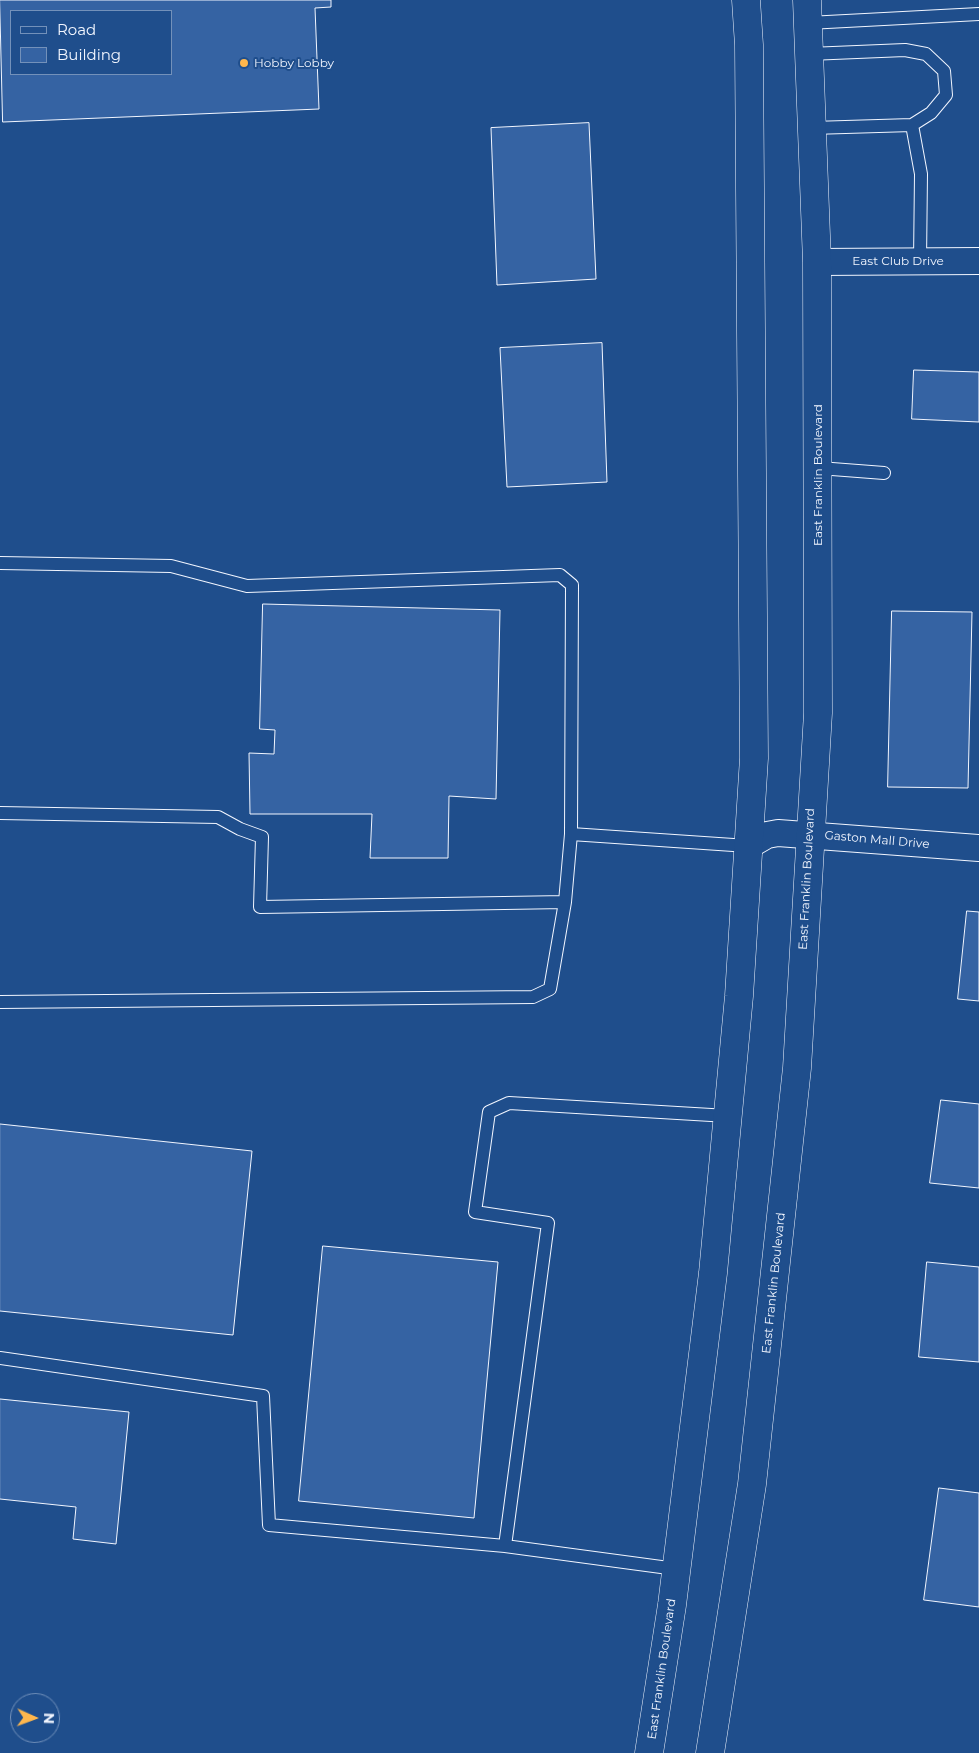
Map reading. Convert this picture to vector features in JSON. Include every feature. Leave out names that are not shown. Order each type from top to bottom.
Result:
[{"type":"main road","name":"East Franklin Boulevard","points":[[649,1753],[676,1569],[713,1273],[739,996],[754,758],[749,45],[746,0]]},
{"type":"main road","name":"East Franklin Boulevard","points":[[710,1753],[739,1577],[765,1374],[797,1068],[818,713],[817,262],[807,11]]},
{"type":"street","name":"East Club Drive","points":[[817,262],[979,261]]},
{"type":"street","name":"Gaston Mall Drive","points":[[748,846],[772,834],[810,834],[979,848]]},
{"type":"lane","points":[[807,11],[979,14]]},
{"type":"lane","points":[[809,54],[905,50],[926,54],[944,71],[946,95],[931,113],[912,125],[812,128]]},
{"type":"lane","points":[[912,125],[921,174],[920,261]]},
{"type":"lane","points":[[818,468],[884,473]]},
{"type":"lane","points":[[0,563],[171,566],[247,586],[560,575],[572,585],[571,834],[565,902],[550,989],[533,997],[0,1002]]},
{"type":"lane","points":[[0,813],[218,817],[240,829],[262,837],[260,907],[565,902]]},
{"type":"lane","points":[[571,834],[748,846]]},
{"type":"lane","points":[[505,1546],[548,1223],[475,1212],[488,1112],[509,1103],[728,1116]]},
{"type":"lane","points":[[0,1358],[263,1396],[269,1525],[505,1546],[676,1569]]},
{"type":"building","name":"Hobby Lobby","points":[[0,0],[331,0],[331,7],[315,8],[319,109],[3,122]]},
{"type":"building","points":[[589,123],[596,279],[497,285],[491,128]]},
{"type":"building","points":[[602,343],[607,482],[507,487],[500,348]]},
{"type":"building","points":[[914,370],[979,372],[979,422],[912,419]]},
{"type":"building","points":[[263,604],[500,610],[496,799],[449,796],[448,858],[370,858],[372,814],[250,814],[249,753],[274,754],[275,730],[260,729]]},
{"type":"building","points":[[892,611],[972,612],[968,788],[888,787]]},
{"type":"building","points":[[967,911],[979,912],[979,1001],[958,999]]},
{"type":"building","points":[[941,1100],[979,1104],[979,1188],[930,1183]]},
{"type":"building","points":[[0,1124],[252,1151],[233,1335],[0,1311]]},
{"type":"building","points":[[323,1246],[498,1262],[474,1518],[299,1501]]},
{"type":"building","points":[[927,1262],[979,1267],[979,1362],[919,1357]]},
{"type":"building","points":[[0,1399],[129,1412],[116,1544],[73,1539],[76,1507],[0,1499]]},
{"type":"building","points":[[939,1488],[979,1493],[979,1607],[924,1600]]},
{"type":"place","name":"Hobby Lobby","points":[[244,63]]}]
